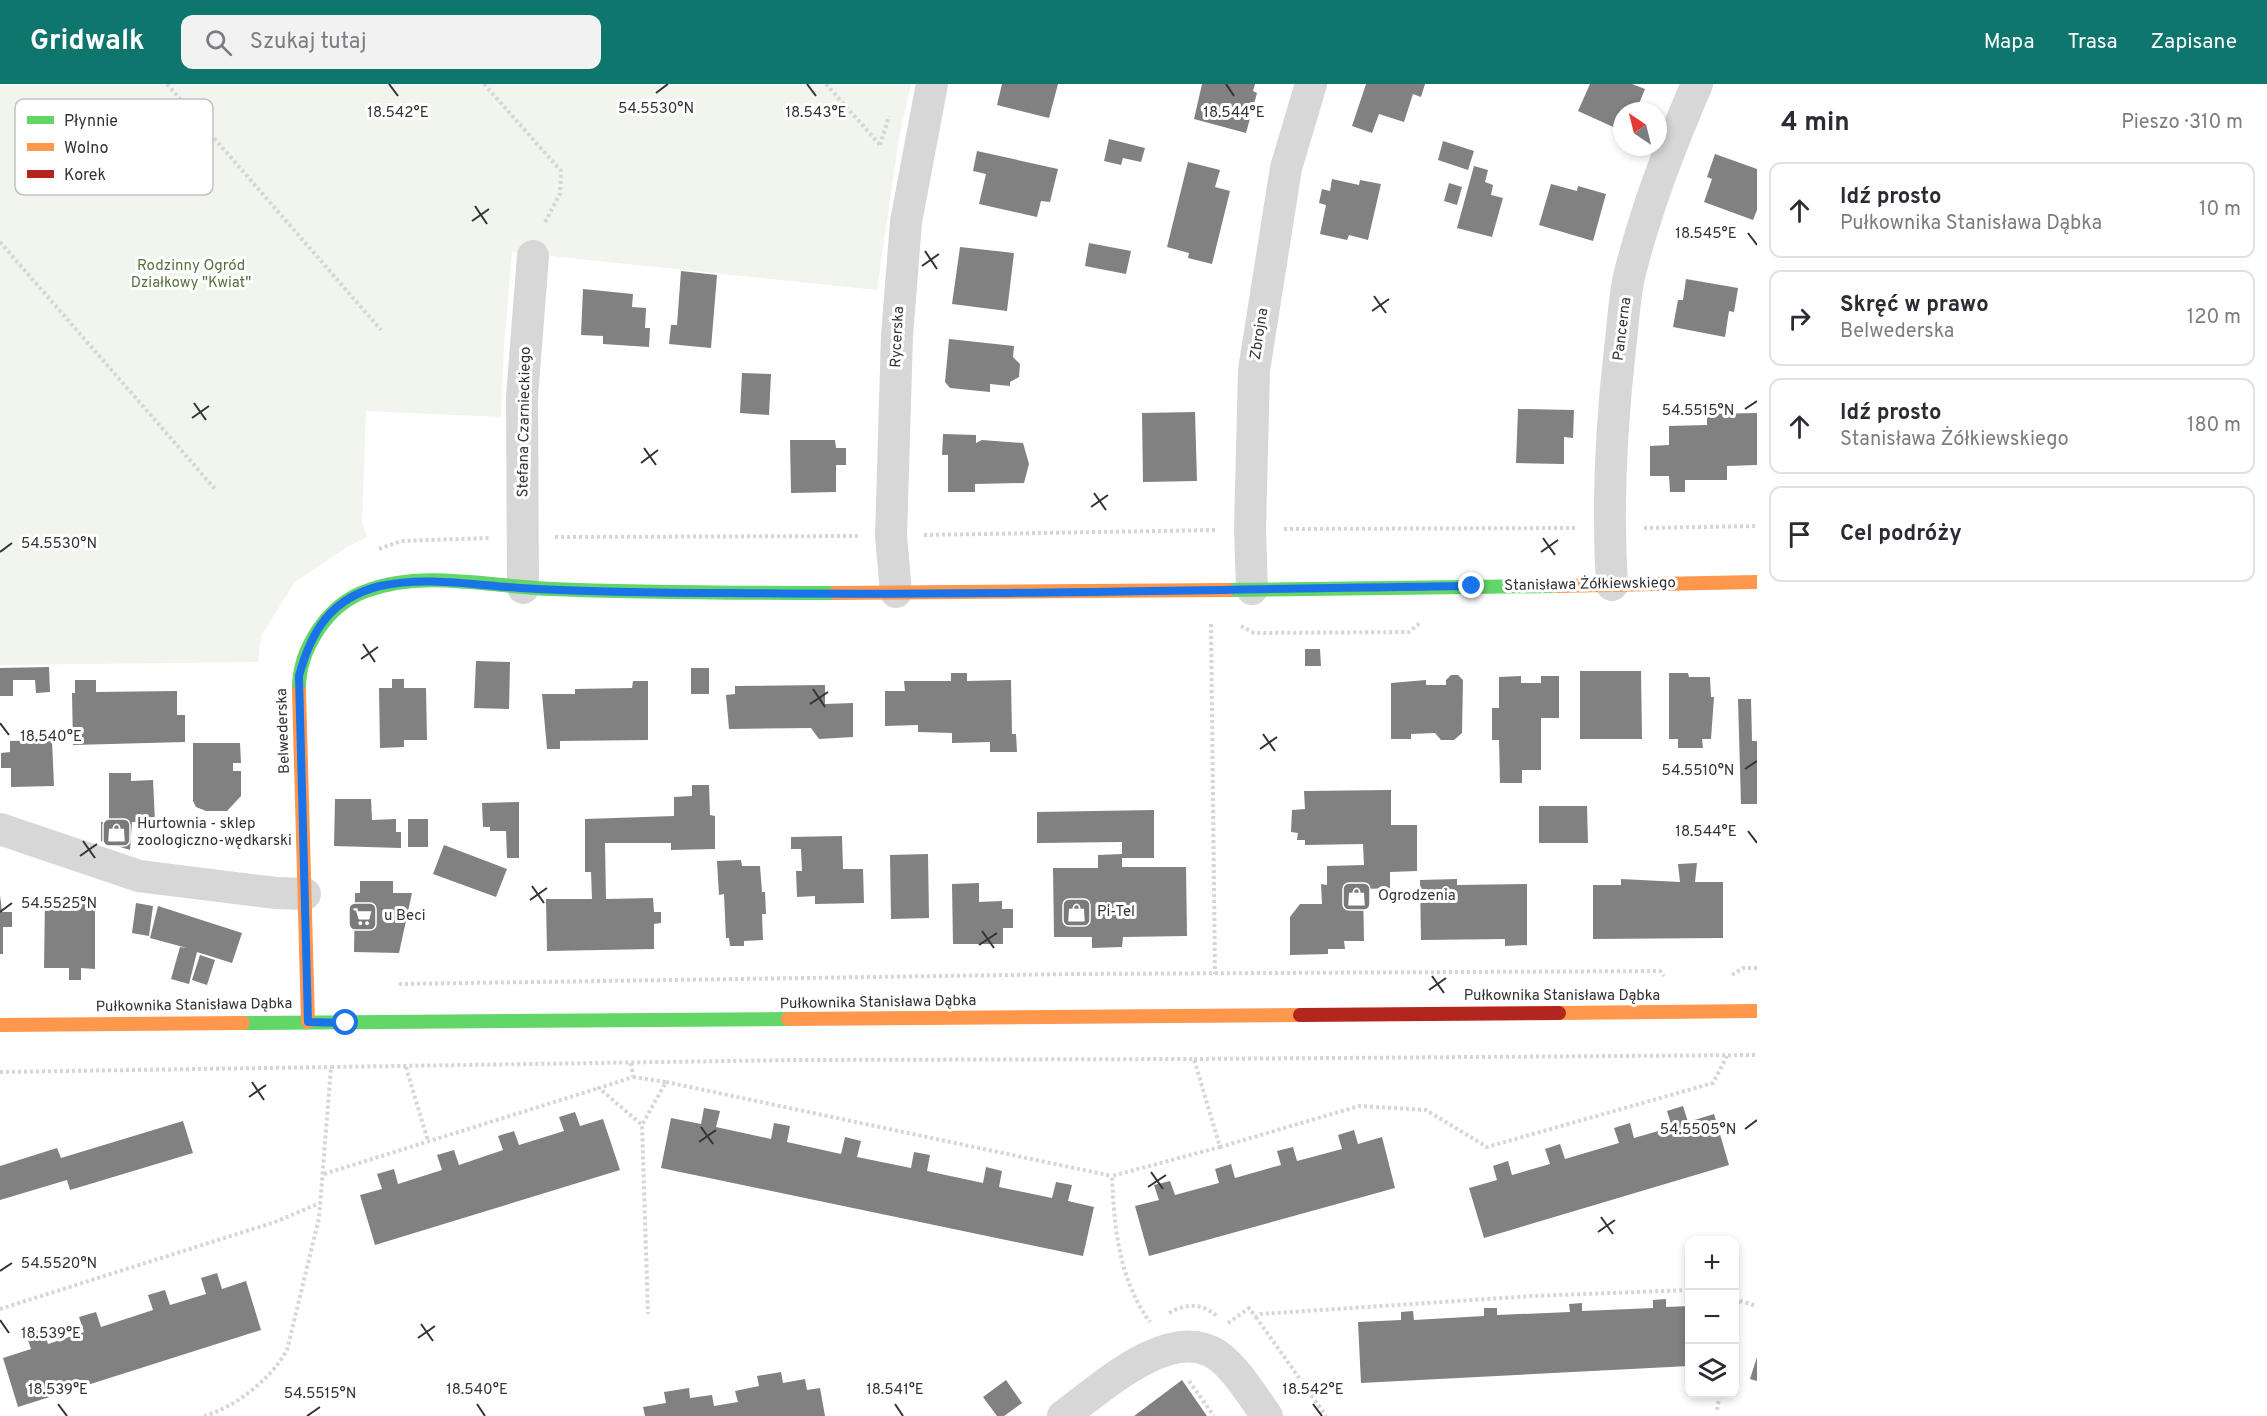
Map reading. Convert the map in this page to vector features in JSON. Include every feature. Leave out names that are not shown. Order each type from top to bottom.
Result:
[{"type":"street","name":"Rycerska","points":[[896,592],[891,536],[898,324],[906,222],[933,84]]},
{"type":"street","name":"Zbrojna","points":[[1252,589],[1250,529],[1254,370],[1286,168],[1311,84]]},
{"type":"street","name":"Pancerna","points":[[1612,585],[1608,528],[1612,419],[1628,279],[1665,163],[1697,84]]},
{"type":"street","name":"Stefana Czarnieckiego","points":[[523,588],[522,397],[533,256]]},
{"type":"street","name":"Belwederska","points":[[308,1022],[299,676],[306,651],[320,624],[340,603],[376,587],[410,580],[523,588]]},
{"type":"street","name":"Stanisława Żółkiewskiego","points":[[523,588],[729,593],[1210,590],[1757,582]]},
{"type":"street","points":[[0,829],[139,876],[276,893],[305,894]]},
{"type":"street","name":"Pułkownika Stanisława Dąbka","points":[[0,1025],[1757,1011]]},
{"type":"street","points":[[1064,1415],[1131,1367],[1164,1334],[1185,1346],[1216,1354],[1231,1367],[1267,1416]]},
{"type":"path","points":[[167,84],[180,99]]},
{"type":"path","points":[[484,84],[561,171],[560,194],[546,219],[533,256]]},
{"type":"path","points":[[826,84],[879,145]]},
{"type":"path","points":[[213,137],[381,330]]},
{"type":"path","points":[[0,242],[215,489]]},
{"type":"path","points":[[1210,590],[1215,974]]},
{"type":"path","points":[[1211,610],[1254,633],[1409,632],[1423,620]]},
{"type":"path","points":[[1726,978],[1743,968],[1757,968]]},
{"type":"path","points":[[389,985],[758,978],[1660,971],[1670,982]]},
{"type":"path","points":[[324,1174],[633,1077],[1112,1176],[1359,1106],[1426,1110],[1486,1147],[1713,1083],[1728,1055]]},
{"type":"path","points":[[0,1072],[631,1063],[1757,1055]]},
{"type":"path","points":[[1194,1059],[1220,1147]]},
{"type":"path","points":[[631,1063],[633,1077]]},
{"type":"path","points":[[214,1416],[278,1366],[287,1350],[321,1203],[331,1067]]},
{"type":"path","points":[[406,1067],[428,1142]]},
{"type":"path","points":[[648,1314],[642,1125],[666,1082]]},
{"type":"path","points":[[599,1088],[642,1125]]},
{"type":"path","points":[[1112,1176],[1119,1251],[1133,1295],[1150,1322]]},
{"type":"path","points":[[0,1309],[275,1222],[321,1203]]},
{"type":"path","points":[[1256,1317],[1260,1314],[1510,1297],[1685,1290]]},
{"type":"path","points":[[1739,1301],[1757,1305]]},
{"type":"path","points":[[1164,1334],[1181,1307],[1192,1305],[1212,1312],[1225,1325],[1249,1308],[1326,1416]]},
{"type":"path","points":[[1717,1410],[1719,1398]]},
{"type":"path","points":[[204,1416],[220,1412]]},
{"type":"green space","name":"Rodzinny Ogród Działkowy \"Kwiat\"","points":[[0,84],[911,84],[899,138],[877,290],[512,252],[501,417],[366,411],[362,522],[367,537],[345,548],[295,582],[261,636],[258,662],[0,665]]},
{"type":"building","points":[[1002,84],[1058,84],[1049,118],[997,105]]},
{"type":"building","points":[[1202,84],[1255,84],[1253,91],[1257,93],[1246,133],[1194,119]]},
{"type":"building","points":[[1366,84],[1425,84],[1421,97],[1413,94],[1404,122],[1379,114],[1372,133],[1352,126]]},
{"type":"building","points":[[1590,84],[1632,84],[1645,89],[1640,102],[1613,102],[1613,127],[1578,111]]},
{"type":"building","points":[[1109,139],[1145,148],[1141,162],[1123,158],[1121,165],[1104,161]]},
{"type":"building","points":[[1443,141],[1474,151],[1468,170],[1438,160]]},
{"type":"building","points":[[977,151],[1058,169],[1050,202],[1041,201],[1037,217],[979,204],[986,174],[973,171]]},
{"type":"building","points":[[1715,154],[1757,169],[1757,210],[1753,220],[1704,202],[1712,179],[1707,177]]},
{"type":"building","points":[[1188,162],[1220,170],[1215,187],[1230,191],[1212,264],[1188,258],[1189,253],[1167,247]]},
{"type":"building","points":[[1474,166],[1488,170],[1485,182],[1493,185],[1491,195],[1503,198],[1492,237],[1457,228]]},
{"type":"building","points":[[1332,179],[1359,185],[1360,180],[1381,184],[1368,240],[1349,235],[1347,240],[1320,234],[1326,205],[1319,203],[1322,189],[1330,191]]},
{"type":"building","points":[[1449,183],[1462,187],[1457,205],[1444,201]]},
{"type":"building","points":[[1551,184],[1577,191],[1578,186],[1606,194],[1593,241],[1539,225]]},
{"type":"building","points":[[1089,243],[1131,251],[1126,274],[1085,266]]},
{"type":"building","points":[[960,247],[1014,253],[1007,311],[952,304]]},
{"type":"building","points":[[681,271],[717,275],[711,348],[669,344],[671,325],[677,325]]},
{"type":"building","points":[[1686,279],[1738,288],[1734,312],[1729,311],[1725,337],[1673,327],[1678,300],[1683,300]]},
{"type":"building","points":[[583,289],[633,294],[632,307],[646,308],[645,328],[650,328],[649,347],[603,344],[603,336],[581,335]]},
{"type":"building","points":[[949,339],[1014,346],[1013,357],[1020,364],[1019,377],[1010,382],[1010,386],[990,384],[990,392],[950,388],[945,382]]},
{"type":"building","points":[[742,373],[771,374],[769,415],[740,413]]},
{"type":"building","points":[[1518,409],[1574,410],[1573,438],[1564,437],[1564,464],[1516,463]]},
{"type":"building","points":[[1195,412],[1197,481],[1143,482],[1142,413]]},
{"type":"building","points":[[1757,413],[1757,465],[1727,466],[1727,480],[1685,480],[1685,492],[1670,492],[1669,476],[1650,476],[1650,446],[1669,445],[1669,426],[1707,425],[1707,414]]},
{"type":"building","points":[[943,434],[976,435],[976,443],[982,440],[1023,443],[1029,464],[1024,483],[975,484],[975,492],[948,492],[948,455],[942,455]]},
{"type":"building","points":[[790,440],[835,440],[836,448],[846,448],[846,465],[836,465],[836,492],[791,493]]},
{"type":"building","points":[[1305,649],[1320,649],[1321,666],[1305,666]]},
{"type":"building","points":[[476,661],[510,662],[509,709],[474,708]]},
{"type":"building","points":[[49,667],[50,692],[36,693],[35,680],[13,680],[13,696],[0,696],[0,668]]},
{"type":"building","points":[[691,668],[709,668],[709,694],[691,694]]},
{"type":"building","points":[[1580,671],[1641,671],[1642,739],[1580,739]]},
{"type":"building","points":[[951,673],[967,673],[967,681],[1011,680],[1012,734],[1016,734],[1017,752],[990,752],[990,742],[952,743],[952,733],[918,732],[918,725],[885,726],[885,691],[905,691],[904,681],[951,681]]},
{"type":"building","points":[[1669,673],[1688,673],[1689,677],[1710,677],[1711,697],[1714,697],[1711,739],[1702,739],[1703,748],[1678,748],[1678,739],[1669,739]]},
{"type":"building","points":[[1451,675],[1458,675],[1463,680],[1462,733],[1454,740],[1441,740],[1435,733],[1411,734],[1411,739],[1391,739],[1391,683],[1426,680],[1426,685],[1446,685],[1446,680]]},
{"type":"building","points":[[1521,676],[1521,683],[1541,683],[1541,676],[1559,676],[1559,718],[1541,718],[1541,770],[1522,770],[1522,783],[1500,783],[1499,740],[1492,740],[1492,708],[1499,708],[1499,677]]},
{"type":"building","points":[[392,679],[404,679],[404,688],[426,688],[427,740],[404,740],[404,747],[380,748],[379,688],[392,688]]},
{"type":"building","points":[[75,680],[96,680],[96,692],[177,691],[177,715],[185,715],[185,742],[73,745],[72,693],[75,693]]},
{"type":"building","points":[[633,681],[648,681],[648,740],[560,741],[560,749],[547,749],[542,694],[575,694],[575,689],[632,688]]},
{"type":"building","points":[[825,685],[825,704],[853,703],[853,737],[819,739],[811,728],[729,729],[726,695],[735,694],[735,686]]},
{"type":"building","points":[[1738,699],[1751,699],[1752,741],[1757,741],[1757,804],[1741,804]]},
{"type":"building","points":[[52,740],[54,786],[11,787],[11,768],[1,768],[1,753],[10,752],[10,741]]},
{"type":"building","points":[[193,743],[240,743],[241,763],[233,763],[233,771],[241,771],[241,796],[227,811],[206,811],[196,807],[193,801]]},
{"type":"building","points":[[109,773],[131,773],[131,781],[153,780],[155,822],[132,822],[130,850],[101,841],[101,822],[109,822]]},
{"type":"building","points":[[692,785],[709,785],[710,815],[715,816],[715,849],[671,850],[671,843],[605,843],[606,899],[653,898],[654,912],[661,912],[661,923],[654,924],[654,949],[547,951],[546,899],[592,899],[591,872],[585,872],[585,819],[674,816],[674,797],[692,796]]},
{"type":"building","points":[[1391,790],[1391,825],[1417,825],[1417,871],[1390,872],[1390,888],[1366,889],[1363,886],[1364,941],[1344,941],[1345,949],[1328,949],[1328,954],[1290,955],[1290,917],[1300,904],[1322,904],[1321,884],[1327,885],[1327,866],[1364,865],[1363,844],[1305,845],[1305,840],[1297,840],[1298,833],[1291,832],[1292,810],[1305,809],[1304,791]]},
{"type":"building","points":[[335,799],[371,799],[372,820],[396,819],[396,832],[401,832],[401,848],[334,846]]},
{"type":"building","points":[[519,802],[519,858],[507,858],[506,831],[490,831],[490,827],[483,827],[482,803]]},
{"type":"building","points":[[1539,806],[1587,806],[1588,843],[1539,843]]},
{"type":"building","points":[[1154,810],[1154,858],[1122,858],[1122,867],[1186,867],[1187,936],[1123,937],[1122,947],[1092,948],[1092,937],[1054,937],[1053,868],[1098,868],[1098,855],[1122,854],[1122,842],[1037,843],[1037,812]]},
{"type":"building","points":[[408,819],[428,819],[428,847],[408,847]]},
{"type":"building","points":[[842,836],[843,869],[863,869],[864,903],[815,904],[815,896],[797,897],[796,871],[802,871],[801,849],[791,849],[791,837]]},
{"type":"building","points":[[444,845],[507,869],[496,897],[433,874]]},
{"type":"building","points":[[928,854],[929,918],[891,919],[890,855]]},
{"type":"building","points":[[741,860],[742,866],[760,866],[766,914],[762,914],[763,940],[744,941],[744,946],[730,946],[729,938],[726,938],[724,894],[719,895],[717,861]]},
{"type":"building","points":[[1697,863],[1695,882],[1723,882],[1723,938],[1593,939],[1593,885],[1621,885],[1621,879],[1680,882],[1678,864]]},
{"type":"building","points":[[1457,879],[1457,885],[1527,884],[1527,945],[1505,946],[1505,939],[1421,940],[1420,880]]},
{"type":"building","points":[[360,881],[393,881],[393,893],[412,893],[399,953],[354,952],[355,893],[360,893]]},
{"type":"building","points":[[979,883],[979,902],[1002,901],[1002,909],[1013,909],[1013,928],[1003,928],[1003,944],[953,944],[952,884]]},
{"type":"building","points":[[0,895],[2,912],[12,912],[12,927],[3,927],[3,954],[0,954]]},
{"type":"building","points":[[45,899],[95,899],[95,969],[81,968],[81,980],[69,980],[69,968],[44,968]]},
{"type":"building","points":[[136,903],[153,906],[149,936],[132,933]]},
{"type":"building","points":[[158,906],[242,933],[232,963],[197,952],[189,984],[171,979],[180,947],[187,948],[150,938]]},
{"type":"building","points":[[200,955],[215,960],[207,985],[192,980]]},
{"type":"building","points":[[1683,1106],[1688,1122],[1714,1114],[1729,1165],[1484,1238],[1469,1188],[1497,1180],[1493,1166],[1508,1161],[1512,1175],[1550,1164],[1545,1149],[1560,1144],[1565,1159],[1619,1143],[1614,1128],[1630,1123],[1634,1138],[1672,1127],[1667,1111]]},
{"type":"building","points":[[704,1108],[720,1111],[716,1127],[771,1139],[774,1123],[790,1126],[787,1142],[841,1154],[845,1137],[861,1141],[857,1157],[911,1168],[914,1152],[930,1155],[927,1171],[983,1183],[986,1167],[1002,1171],[999,1187],[1052,1198],[1056,1182],[1072,1185],[1068,1201],[1094,1207],[1083,1256],[661,1168],[671,1118],[701,1124]]},
{"type":"building","points":[[575,1112],[580,1126],[603,1119],[620,1170],[375,1245],[360,1195],[382,1189],[377,1174],[394,1169],[398,1184],[442,1170],[437,1155],[454,1150],[459,1165],[503,1150],[498,1136],[514,1131],[519,1145],[564,1131],[559,1117]]},
{"type":"building","points":[[183,1121],[193,1153],[70,1190],[67,1180],[0,1200],[0,1166],[57,1148],[61,1158]]},
{"type":"building","points":[[1354,1130],[1358,1144],[1382,1137],[1395,1188],[1149,1256],[1135,1206],[1159,1200],[1154,1185],[1170,1181],[1175,1195],[1219,1183],[1215,1169],[1231,1164],[1235,1178],[1281,1165],[1277,1151],[1293,1147],[1297,1161],[1342,1149],[1338,1135]]},
{"type":"building","points":[[217,1273],[222,1289],[246,1281],[261,1330],[18,1407],[3,1358],[31,1349],[26,1334],[43,1328],[48,1344],[84,1332],[79,1317],[96,1312],[101,1327],[153,1310],[148,1295],[165,1290],[170,1305],[206,1294],[201,1278]]},
{"type":"building","points":[[1666,1299],[1666,1307],[1685,1306],[1685,1366],[1361,1383],[1358,1322],[1401,1320],[1401,1312],[1413,1311],[1414,1320],[1484,1316],[1484,1308],[1497,1308],[1497,1315],[1570,1312],[1569,1304],[1582,1303],[1582,1311],[1653,1308],[1653,1300]]},
{"type":"building","points":[[1757,1357],[1757,1381],[1750,1379]]},
{"type":"building","points":[[781,1372],[783,1383],[805,1379],[807,1390],[820,1388],[825,1416],[645,1416],[643,1407],[666,1403],[664,1392],[689,1388],[690,1398],[712,1395],[714,1406],[738,1402],[735,1391],[759,1386],[757,1376]]},
{"type":"building","points":[[1006,1380],[1022,1403],[1004,1416],[997,1416],[983,1397]]},
{"type":"building","points":[[1182,1380],[1207,1416],[1134,1416]]},
{"type":"traffic: fast","points":[[299,691],[300,676],[309,645],[327,618],[352,598],[366,591],[388,585],[434,580],[587,590],[835,593]]},
{"type":"traffic: fast","points":[[1228,590],[1556,586]]},
{"type":"traffic: fast","points":[[243,1023],[788,1019]]},
{"type":"traffic: slow","points":[[1556,586],[1757,582]]},
{"type":"traffic: slow","points":[[835,593],[1228,590]]},
{"type":"traffic: slow","points":[[299,691],[308,1022]]},
{"type":"traffic: slow","points":[[1559,1013],[1757,1011]]},
{"type":"traffic: slow","points":[[788,1019],[1300,1015]]},
{"type":"traffic: slow","points":[[0,1025],[243,1023]]},
{"type":"traffic: jam","points":[[1300,1015],[1559,1013]]},
{"type":"place","name":"Hurtownia - sklep zoologiczno-wędkarski","points":[[116,833]]},
{"type":"place","name":"Ogrodzenia","points":[[1357,896]]},
{"type":"place","name":"Pi-Tel","points":[[1076,912]]},
{"type":"place","name":"u Beci","points":[[363,916]]},
{"type":"route","points":[[346,1023],[308,1022],[299,676],[306,651],[320,624],[340,603],[376,587],[410,580],[523,588],[729,593],[1472,586]]}]
